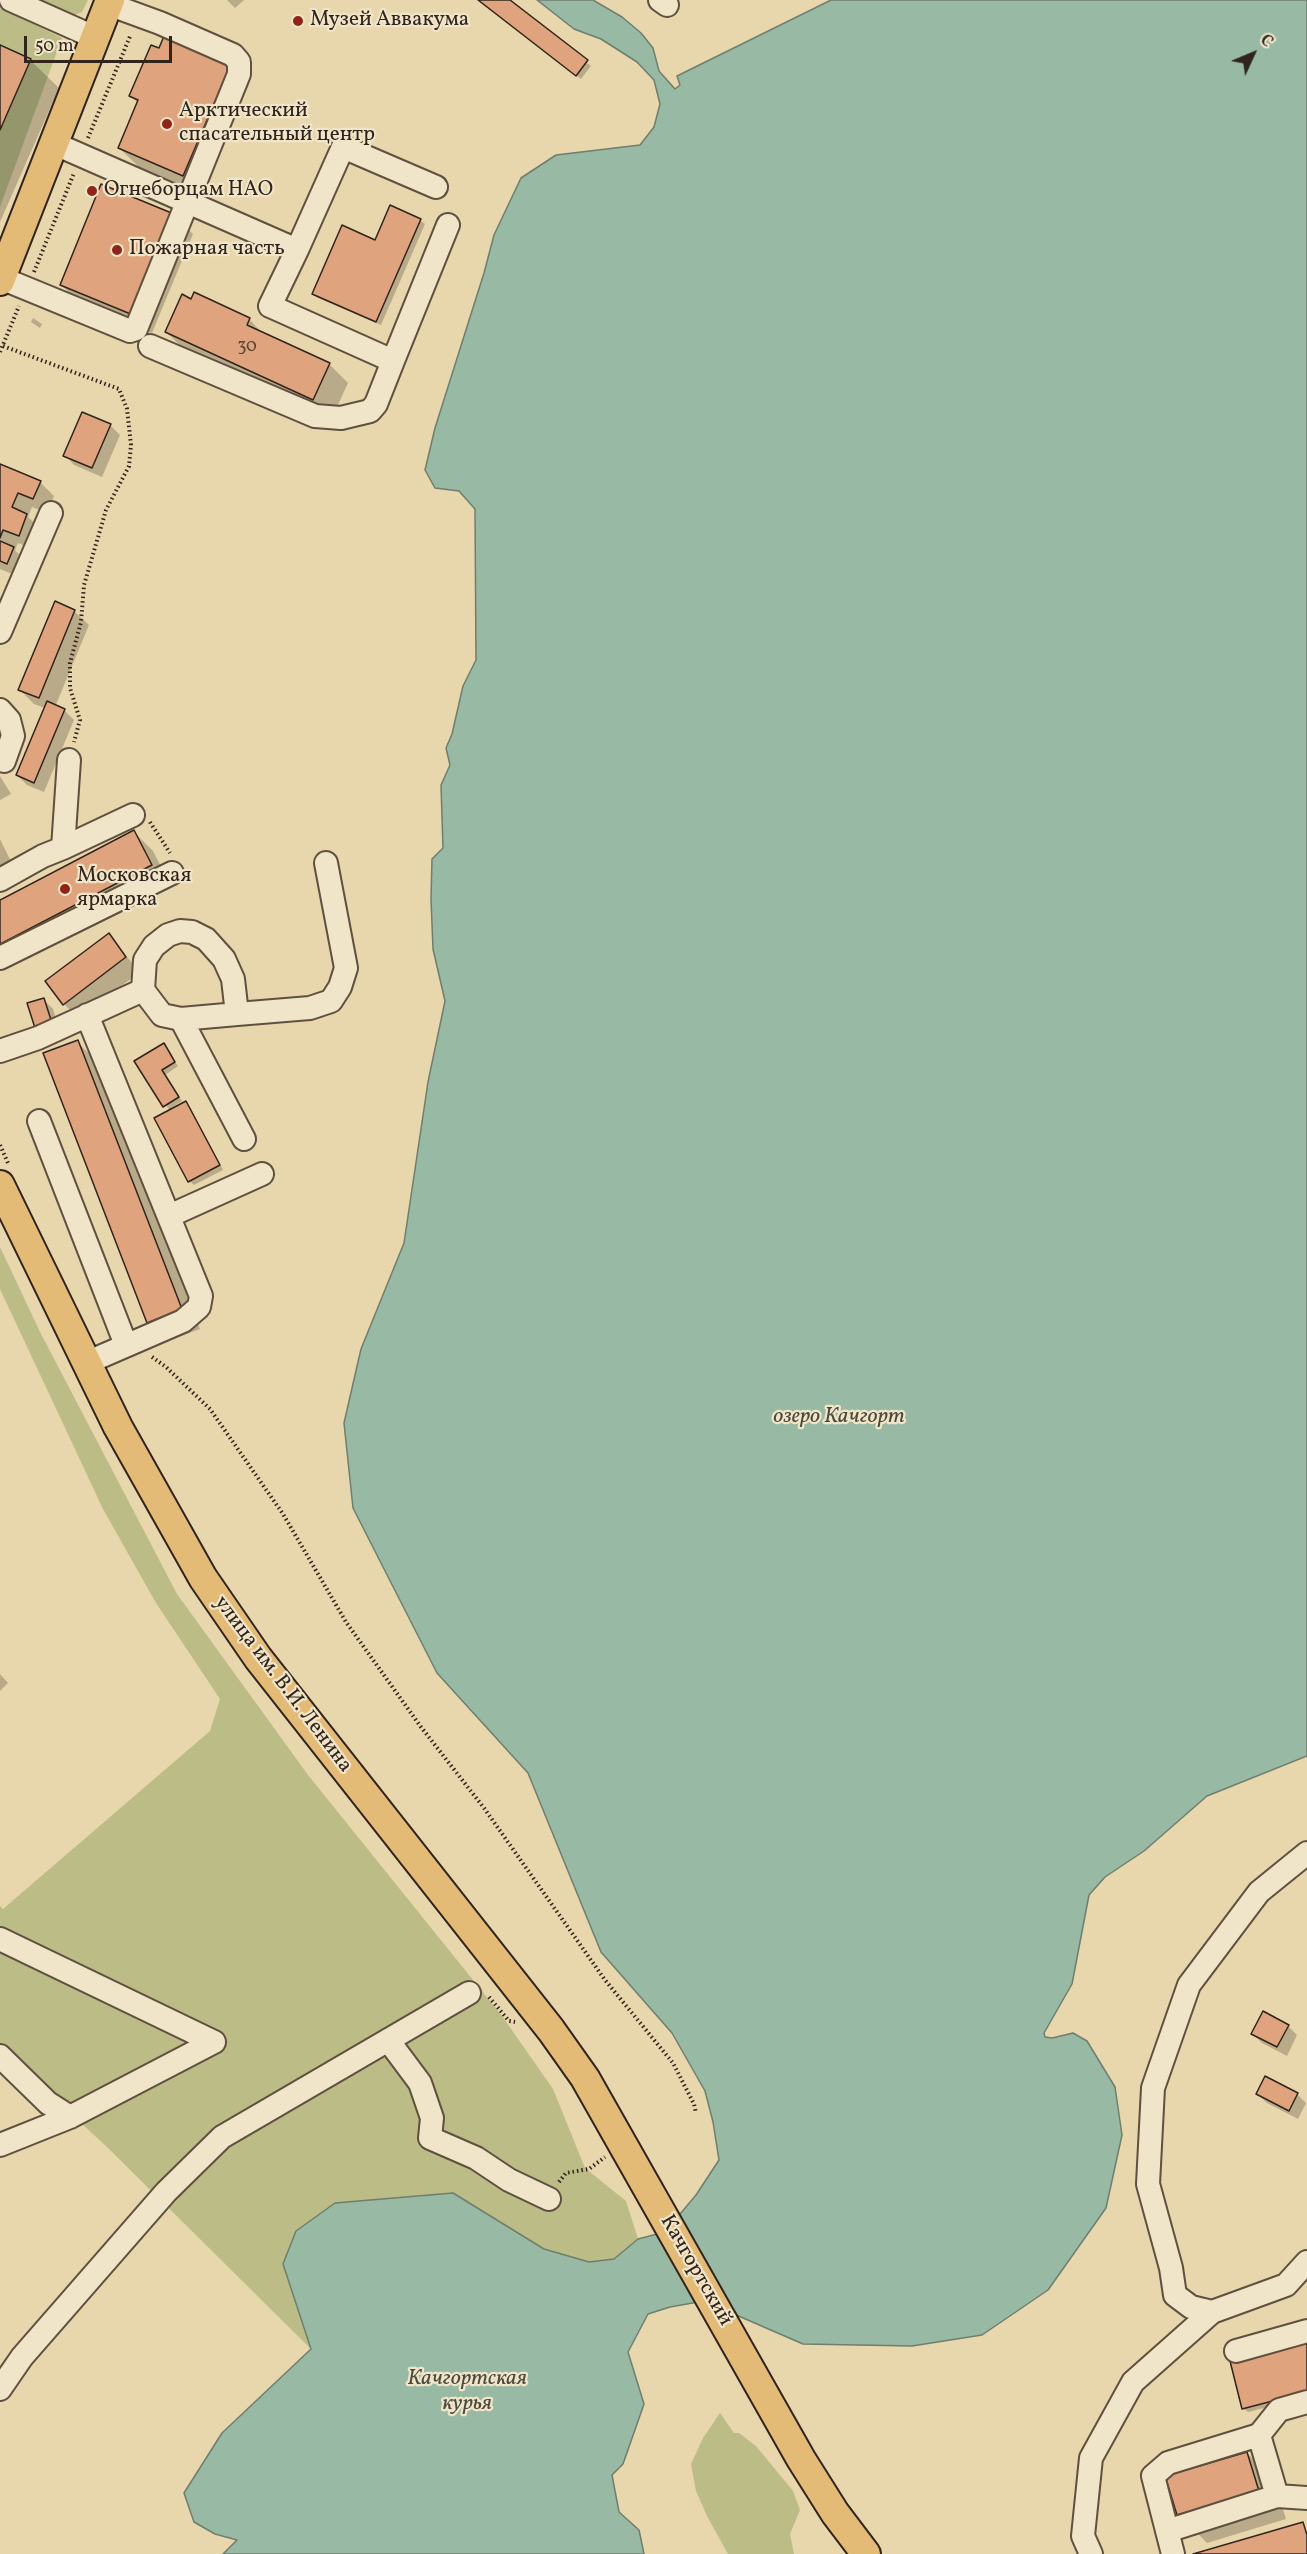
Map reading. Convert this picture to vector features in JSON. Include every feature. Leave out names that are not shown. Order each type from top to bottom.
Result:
[{"type":"main road","points":[[1,280],[109,2]]},
{"type":"main road","name":"улица им. В.И. Ленина","points":[[5,1175],[86,1363],[118,1427],[203,1578],[258,1658],[551,2030],[585,2078],[618,2149]]},
{"type":"main road","name":"Качгортский","points":[[618,2149],[766,2395],[801,2459],[835,2513],[866,2554]]},
{"type":"street","points":[[11,0],[94,37]]},
{"type":"street","points":[[1,280],[130,331],[136,329],[239,74],[238,62],[232,55],[109,2]]},
{"type":"street","points":[[53,143],[297,250]]},
{"type":"street","points":[[393,361],[270,306],[344,147],[436,187]]},
{"type":"street","points":[[150,346],[315,416],[341,418],[369,411],[376,404],[448,225]]},
{"type":"street","points":[[0,632],[51,513]]},
{"type":"street","points":[[0,710],[9,720],[13,736],[4,761]]},
{"type":"street","points":[[63,848],[69,760]]},
{"type":"street","points":[[0,880],[43,856],[133,815]]},
{"type":"street","points":[[237,1014],[234,979],[224,959],[206,939],[192,932],[180,931],[168,935],[154,946],[145,960],[143,990],[162,1016],[181,1019],[310,1008],[331,1001],[340,987],[346,968],[326,863]]},
{"type":"street","points":[[0,958],[172,873]]},
{"type":"street","points":[[0,1051],[38,1038],[143,990]]},
{"type":"street","points":[[86,1363],[183,1321],[199,1307],[201,1296],[87,1015]]},
{"type":"street","points":[[181,1019],[244,1140]]},
{"type":"street","points":[[39,1121],[126,1346]]},
{"type":"street","points":[[169,1216],[262,1174]]},
{"type":"street","points":[[1212,2312],[1191,2307],[1175,2295],[1171,2268],[1148,2184],[1153,2088],[1189,1985],[1259,1892],[1307,1853]]},
{"type":"street","points":[[0,1939],[214,2042],[69,2117],[0,2145]]},
{"type":"street","points":[[0,2389],[22,2357],[166,2192],[222,2138],[469,1993]]},
{"type":"street","points":[[388,2040],[420,2083],[432,2118],[430,2138],[476,2158],[509,2180],[549,2199]]},
{"type":"street","points":[[0,2056],[48,2103],[69,2117]]},
{"type":"street","points":[[1091,2554],[1083,2535],[1091,2458],[1133,2382],[1212,2312],[1296,2289],[1307,2262]]},
{"type":"street","points":[[1236,2351],[1307,2331]]},
{"type":"street","points":[[1173,2554],[1153,2476],[1168,2463],[1259,2435],[1279,2410],[1307,2402]]},
{"type":"street","points":[[1259,2435],[1276,2496]]},
{"type":"street","points":[[1167,2531],[1276,2496],[1307,2499]]},
{"type":"path","points":[[3,346],[119,390],[127,409],[132,445],[129,466],[106,510],[84,585],[81,622],[70,663],[70,688],[80,720],[69,760]]},
{"type":"path","points":[[133,815],[145,818],[154,825],[175,861],[172,873]]},
{"type":"path","points":[[0,1145],[5,1175]]},
{"type":"path","points":[[126,1346],[149,1355],[166,1367],[210,1408],[283,1514],[346,1622],[421,1727],[484,1808],[605,1980],[673,2063],[694,2104],[696,2113]]},
{"type":"path","points":[[469,1993],[482,1989],[509,2021],[525,2022]]},
{"type":"path","points":[[549,2199],[566,2173],[590,2169],[618,2149]]},
{"type":"shaded area","points":[[39,0],[88,0],[82,12],[75,15]]},
{"type":"shaded area","points":[[0,8],[62,38],[0,207],[0,130],[31,59],[0,45]]},
{"type":"shaded area","points":[[0,1247],[40,1332],[177,1594],[308,1775],[502,2016],[553,2089],[585,2168],[626,2201],[638,2239],[614,2259],[589,2262],[544,2250],[453,2193],[335,2203],[283,2264],[311,2349],[107,2147],[18,2065],[0,2043],[0,1906],[3,1909],[210,1731],[220,1699],[156,1603],[103,1509],[0,1289]]},
{"type":"shaded area","points":[[720,2413],[734,2433],[739,2433],[756,2446],[793,2491],[800,2510],[790,2534],[794,2554],[728,2554],[707,2516],[696,2491],[691,2464],[703,2438]]},
{"type":"water","name":"озеро Качгорт","points":[[537,0],[593,0],[622,17],[641,33],[653,48],[659,71],[675,89],[680,85],[677,76],[831,0],[1307,0],[1307,1756],[1207,1796],[1144,1851],[1105,1877],[1089,1895],[1072,1984],[1044,2033],[1045,2037],[1052,2038],[1073,2033],[1087,2041],[1115,2087],[1122,2135],[1106,2208],[1048,2290],[982,2335],[912,2346],[803,2344],[704,2301],[670,2307],[648,2314],[628,2352],[644,2404],[623,2464],[612,2475],[619,2512],[639,2530],[644,2554],[223,2554],[237,2540],[215,2534],[194,2522],[184,2493],[222,2433],[311,2349],[283,2264],[296,2231],[335,2203],[453,2193],[544,2249],[589,2262],[614,2259],[638,2239],[665,2232],[696,2195],[719,2160],[705,2091],[672,2033],[601,1952],[528,1773],[437,1673],[353,1508],[344,1423],[361,1349],[404,1243],[428,1082],[445,1001],[433,949],[432,859],[443,848],[441,785],[450,765],[446,748],[452,734],[463,686],[476,660],[475,509],[459,491],[435,488],[425,470],[435,428],[494,235],[521,178],[556,155],[640,145],[654,127],[660,104],[654,80],[637,62],[601,39],[574,29]]},
{"type":"building","points":[[478,0],[510,0],[588,60],[576,76]]},
{"type":"building","name":"Арктический спасательный центр","points":[[164,36],[231,64],[183,176],[118,148],[138,100],[129,96],[151,45],[159,48]]},
{"type":"building","points":[[0,45],[31,59],[0,130]]},
{"type":"building","name":"Пожарная часть","points":[[101,184],[174,214],[133,315],[60,285]]},
{"type":"building","points":[[390,205],[421,219],[376,322],[312,294],[342,225],[375,240]]},
{"type":"building","points":[[194,292],[250,318],[247,325],[330,363],[313,400],[165,332],[182,294],[191,299]]},
{"type":"building","points":[[82,412],[111,424],[92,468],[63,456]]},
{"type":"building","points":[[0,464],[41,481],[33,499],[18,493],[12,507],[27,514],[19,536],[3,530],[0,538]]},
{"type":"building","points":[[0,541],[14,547],[7,564],[0,561]]},
{"type":"building","points":[[55,601],[75,610],[39,698],[18,690]]},
{"type":"building","points":[[47,701],[65,709],[34,783],[16,775]]},
{"type":"building","points":[[134,830],[152,865],[0,944],[0,900]]},
{"type":"building","points":[[109,933],[126,957],[63,1005],[45,981]]},
{"type":"building","points":[[44,998],[52,1023],[35,1028],[27,1003]]},
{"type":"building","points":[[78,1040],[182,1309],[147,1323],[43,1053]]},
{"type":"building","points":[[164,1043],[175,1062],[162,1070],[179,1097],[163,1107],[134,1061]]},
{"type":"building","points":[[186,1101],[220,1165],[188,1182],[154,1118]]},
{"type":"building","points":[[1263,2011],[1289,2025],[1277,2047],[1251,2034]]},
{"type":"building","points":[[1265,2076],[1298,2093],[1289,2111],[1256,2094]]},
{"type":"building","points":[[1307,2341],[1307,2392],[1242,2409],[1230,2361]]},
{"type":"building","points":[[1247,2452],[1259,2491],[1177,2515],[1165,2476]]},
{"type":"building","points":[[1303,2522],[1307,2535],[1307,2554],[1193,2554]]},
{"type":"place","name":"Музей Аввакума","points":[[298,21]]},
{"type":"place","name":"Арктический спасательный центр","points":[[167,124]]},
{"type":"place","name":"Огнеборцам НАО","points":[[92,191]]},
{"type":"place","name":"Пожарная часть","points":[[117,250]]},
{"type":"place","name":"Московская ярмарка","points":[[65,889]]},
{"type":"water label","name":"Качгортская курья","points":[[467,2392]]}]
